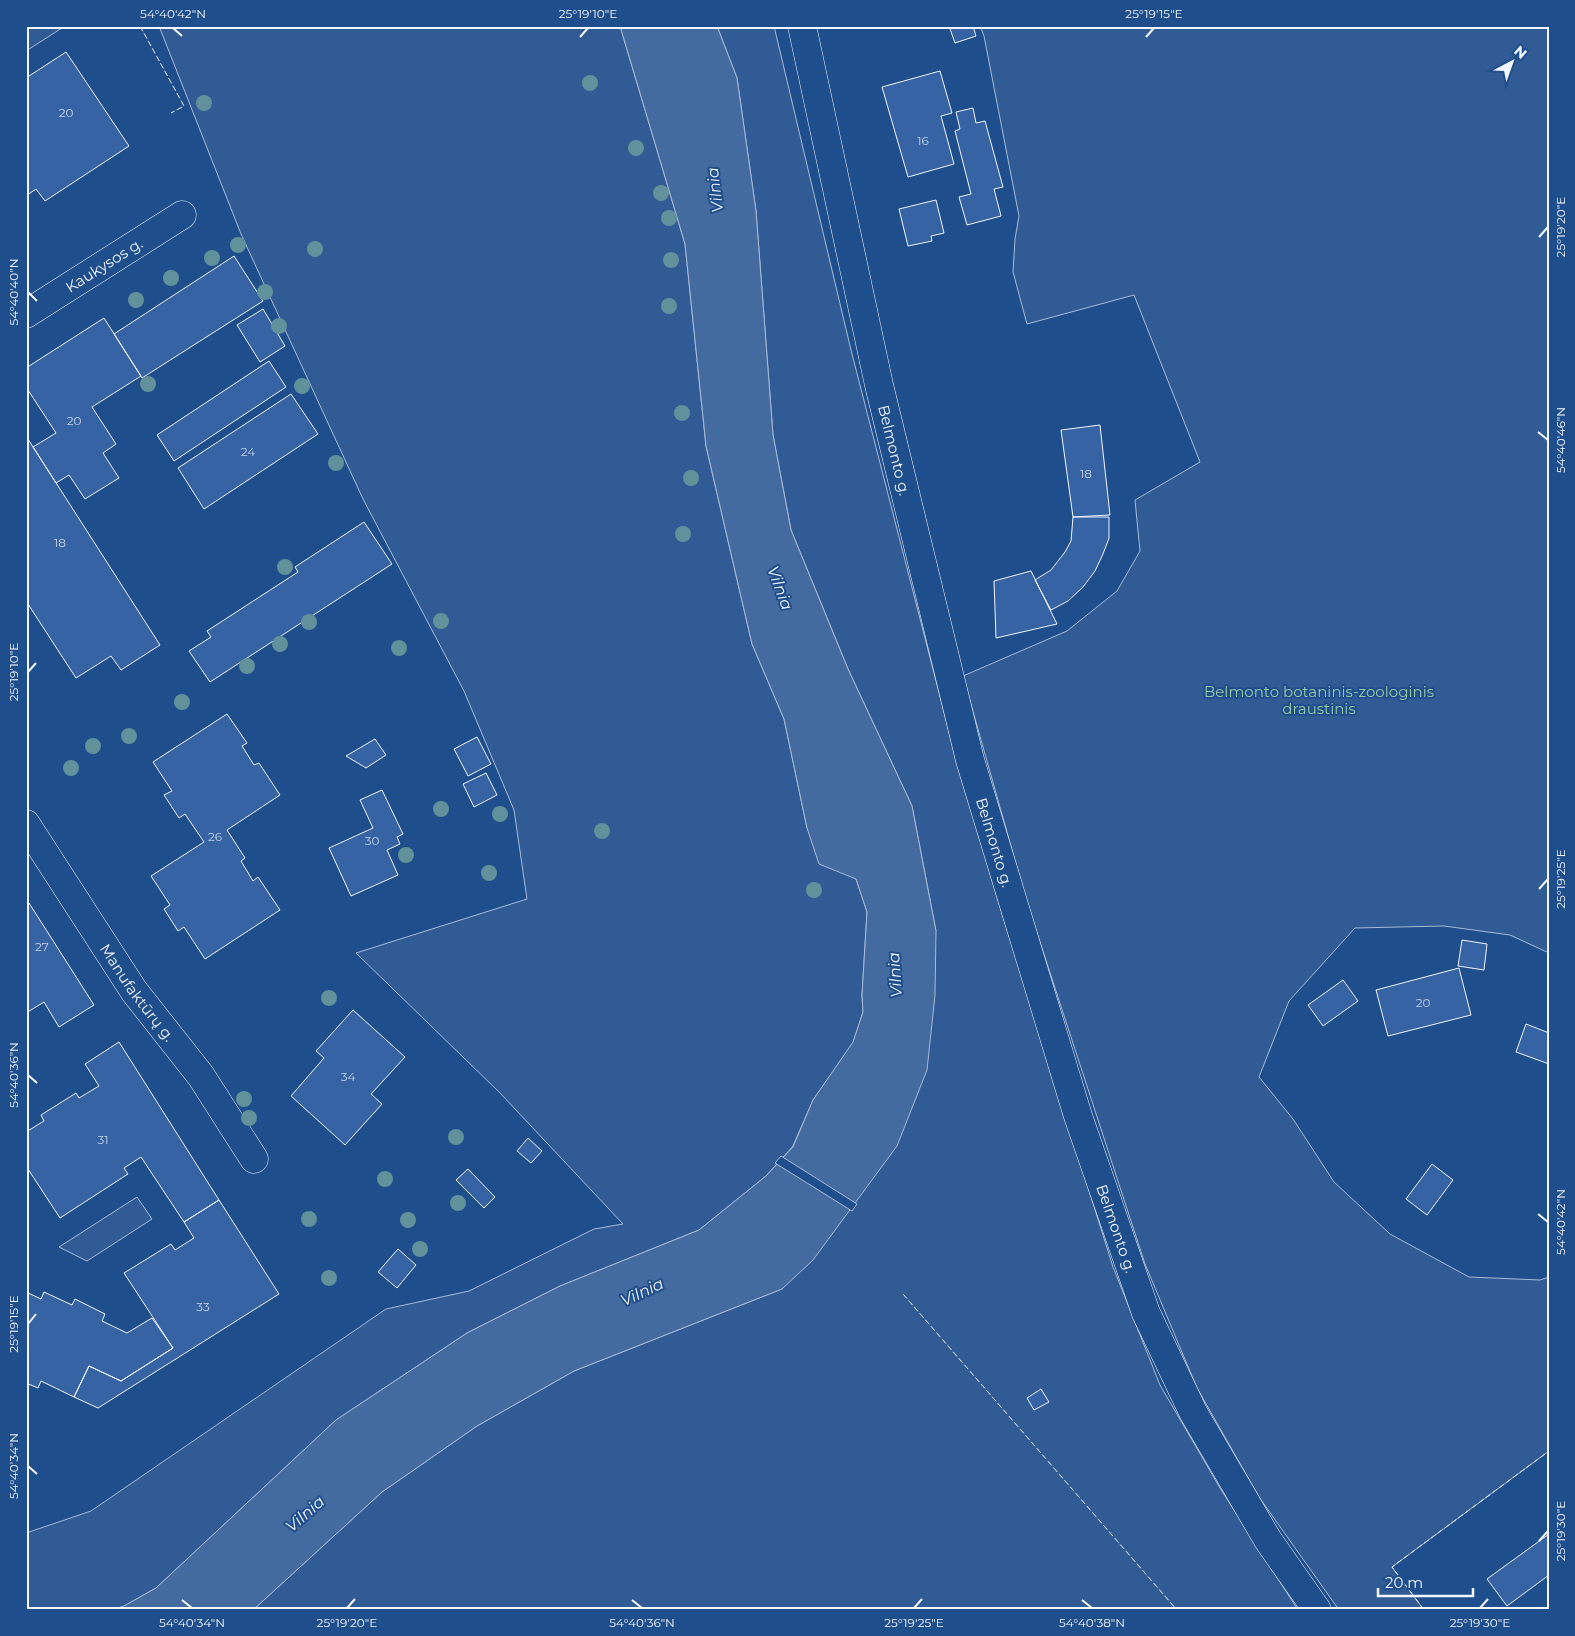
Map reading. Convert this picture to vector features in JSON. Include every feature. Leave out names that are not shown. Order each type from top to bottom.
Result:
[{"type":"street","name":"Belmonto g.","points":[[802,26],[879,385],[970,760],[1078,1116],[1146,1312],[1193,1412],[1268,1540],[1317,1610]]},
{"type":"street","name":"Kaukysos g.","points":[[26,314],[182,215]]},
{"type":"street","name":"Manufaktūrų g.","points":[[26,824],[134,991],[201,1076],[254,1159]]},
{"type":"green space","points":[[26,26],[65,26],[26,51]]},
{"type":"green space","points":[[159,26],[620,26],[685,244],[706,446],[752,644],[784,719],[807,828],[856,879],[867,912],[862,995],[863,1012],[853,1043],[813,1100],[793,1146],[766,1176],[699,1230],[560,1286],[467,1333],[336,1420],[156,1588],[113,1610],[26,1610],[26,1533],[91,1511],[386,1309],[469,1291],[594,1229],[623,1224],[500,1093],[356,953],[527,899],[514,810],[464,691],[363,499],[241,234]]},
{"type":"green space","points":[[717,26],[774,26],[851,350],[955,755],[1001,910],[1113,1267],[1160,1385],[1220,1488],[1298,1610],[253,1610],[382,1492],[477,1426],[574,1371],[782,1289],[936,931],[912,806],[848,669],[791,530],[773,435],[756,211],[737,78]]},
{"type":"green space","name":"Belmonto botaninis-zoologinis draustinis","points":[[980,26],[1549,26],[1549,953],[1510,935],[1444,926],[1355,928],[1289,1001],[1259,1077],[1293,1119],[1334,1182],[1390,1234],[1469,1277],[1540,1280],[1549,1277],[1549,1451],[1392,1567],[1424,1610],[1339,1610],[1259,1497],[1197,1388],[1145,1264],[1025,896],[963,676],[1067,631],[1117,591],[1140,551],[1135,500],[1200,462],[1134,295],[1027,324],[1013,272],[1015,239],[1019,216],[984,36]]},
{"type":"green space","points":[[137,1197],[152,1219],[87,1261],[59,1247]]},
{"type":"water","name":"Vilnia","points":[[620,26],[717,26],[737,78],[756,211],[773,435],[791,530],[848,669],[912,806],[936,931],[935,995],[927,1070],[897,1146],[813,1260],[782,1289],[574,1371],[477,1426],[382,1492],[253,1610],[113,1610],[156,1588],[336,1420],[467,1333],[560,1286],[699,1230],[766,1176],[793,1147],[813,1100],[853,1042],[863,1012],[862,995],[867,912],[856,879],[819,864],[807,828],[784,719],[752,644],[706,446],[685,244]]},
{"type":"pier","points":[[781,1156],[857,1204],[852,1211],[775,1163]]},
{"type":"building","points":[[949,26],[973,26],[976,36],[955,43]]},
{"type":"building","points":[[66,52],[129,146],[45,201],[36,189],[26,196],[26,78]]},
{"type":"building","points":[[940,71],[952,113],[941,116],[954,164],[908,177],[882,87]]},
{"type":"building","points":[[973,108],[976,123],[985,121],[1003,187],[994,189],[1001,216],[967,225],[959,197],[971,194],[955,131],[960,129],[956,112]]},
{"type":"building","points":[[936,200],[944,233],[931,236],[932,241],[908,246],[899,209]]},
{"type":"building","points":[[234,256],[263,301],[142,378],[114,334]]},
{"type":"building","points":[[263,309],[285,346],[260,362],[237,325]]},
{"type":"building","points":[[104,318],[141,376],[92,407],[116,444],[103,453],[119,478],[85,499],[69,475],[56,483],[33,447],[56,433],[26,387],[26,368]]},
{"type":"building","points":[[269,361],[286,387],[174,461],[157,435]]},
{"type":"building","points":[[291,394],[318,434],[204,509],[178,468]]},
{"type":"building","points":[[1100,425],[1110,515],[1073,517],[1061,430]]},
{"type":"building","points":[[26,436],[160,645],[121,670],[111,656],[76,678],[26,601]]},
{"type":"building","points":[[1073,517],[1109,517],[1109,538],[1095,571],[1083,587],[1068,601],[1051,610],[1035,580],[1051,570],[1065,552],[1071,541]]},
{"type":"building","points":[[364,522],[392,564],[210,682],[189,651],[211,637],[207,631],[298,572],[295,567]]},
{"type":"building","points":[[1031,571],[1057,624],[996,638],[994,581]]},
{"type":"building","points":[[227,714],[247,743],[242,746],[254,765],[259,763],[280,795],[227,830],[245,858],[241,861],[253,881],[258,877],[280,910],[205,959],[184,927],[178,931],[164,909],[170,905],[151,876],[204,842],[185,814],[179,818],[164,795],[172,791],[153,762]]},
{"type":"building","points":[[477,737],[491,764],[468,776],[454,749]]},
{"type":"building","points":[[375,739],[386,755],[366,768],[346,756]]},
{"type":"building","points":[[486,773],[497,795],[474,807],[463,784]]},
{"type":"building","points":[[382,790],[403,834],[397,837],[400,844],[387,850],[398,875],[351,896],[329,848],[373,828],[360,800]]},
{"type":"building","points":[[29,903],[94,1005],[59,1027],[44,1002],[26,1013],[26,905]]},
{"type":"building","points":[[1462,940],[1487,944],[1484,970],[1458,966]]},
{"type":"building","points":[[1459,968],[1471,1015],[1388,1036],[1376,990]]},
{"type":"building","points":[[1343,980],[1358,1001],[1323,1026],[1308,1005]]},
{"type":"building","points":[[353,1010],[405,1057],[371,1094],[382,1104],[345,1145],[291,1096],[324,1058],[316,1051]]},
{"type":"building","points":[[1526,1024],[1549,1033],[1549,1064],[1516,1052]]},
{"type":"building","points":[[119,1042],[219,1200],[184,1222],[141,1157],[124,1168],[128,1174],[60,1218],[26,1166],[26,1132],[44,1121],[41,1115],[76,1093],[79,1098],[99,1086],[85,1064]]},
{"type":"building","points":[[528,1138],[542,1151],[531,1163],[517,1151]]},
{"type":"building","points":[[1432,1164],[1453,1180],[1427,1215],[1406,1199]]},
{"type":"building","points":[[468,1169],[495,1197],[484,1208],[456,1180]]},
{"type":"building","points":[[219,1200],[279,1294],[98,1408],[74,1397],[89,1366],[121,1381],[173,1348],[124,1273],[171,1244],[175,1250],[194,1238],[184,1222]]},
{"type":"building","points":[[398,1249],[416,1265],[397,1288],[378,1272]]},
{"type":"building","points":[[26,1292],[41,1299],[44,1292],[72,1305],[75,1299],[105,1314],[102,1321],[127,1333],[152,1318],[173,1348],[121,1381],[89,1366],[74,1397],[41,1381],[38,1388],[26,1383]]},
{"type":"building","points":[[1041,1389],[1049,1402],[1034,1410],[1027,1398]]},
{"type":"building","points":[[1549,1534],[1549,1575],[1507,1606],[1487,1579]]},
{"type":"fence","points":[[140,26],[184,106],[171,113]]},
{"type":"fence","points":[[903,1294],[1177,1610]]},
{"type":"fence","points":[[1424,1610],[1392,1567],[1549,1451]]}]
